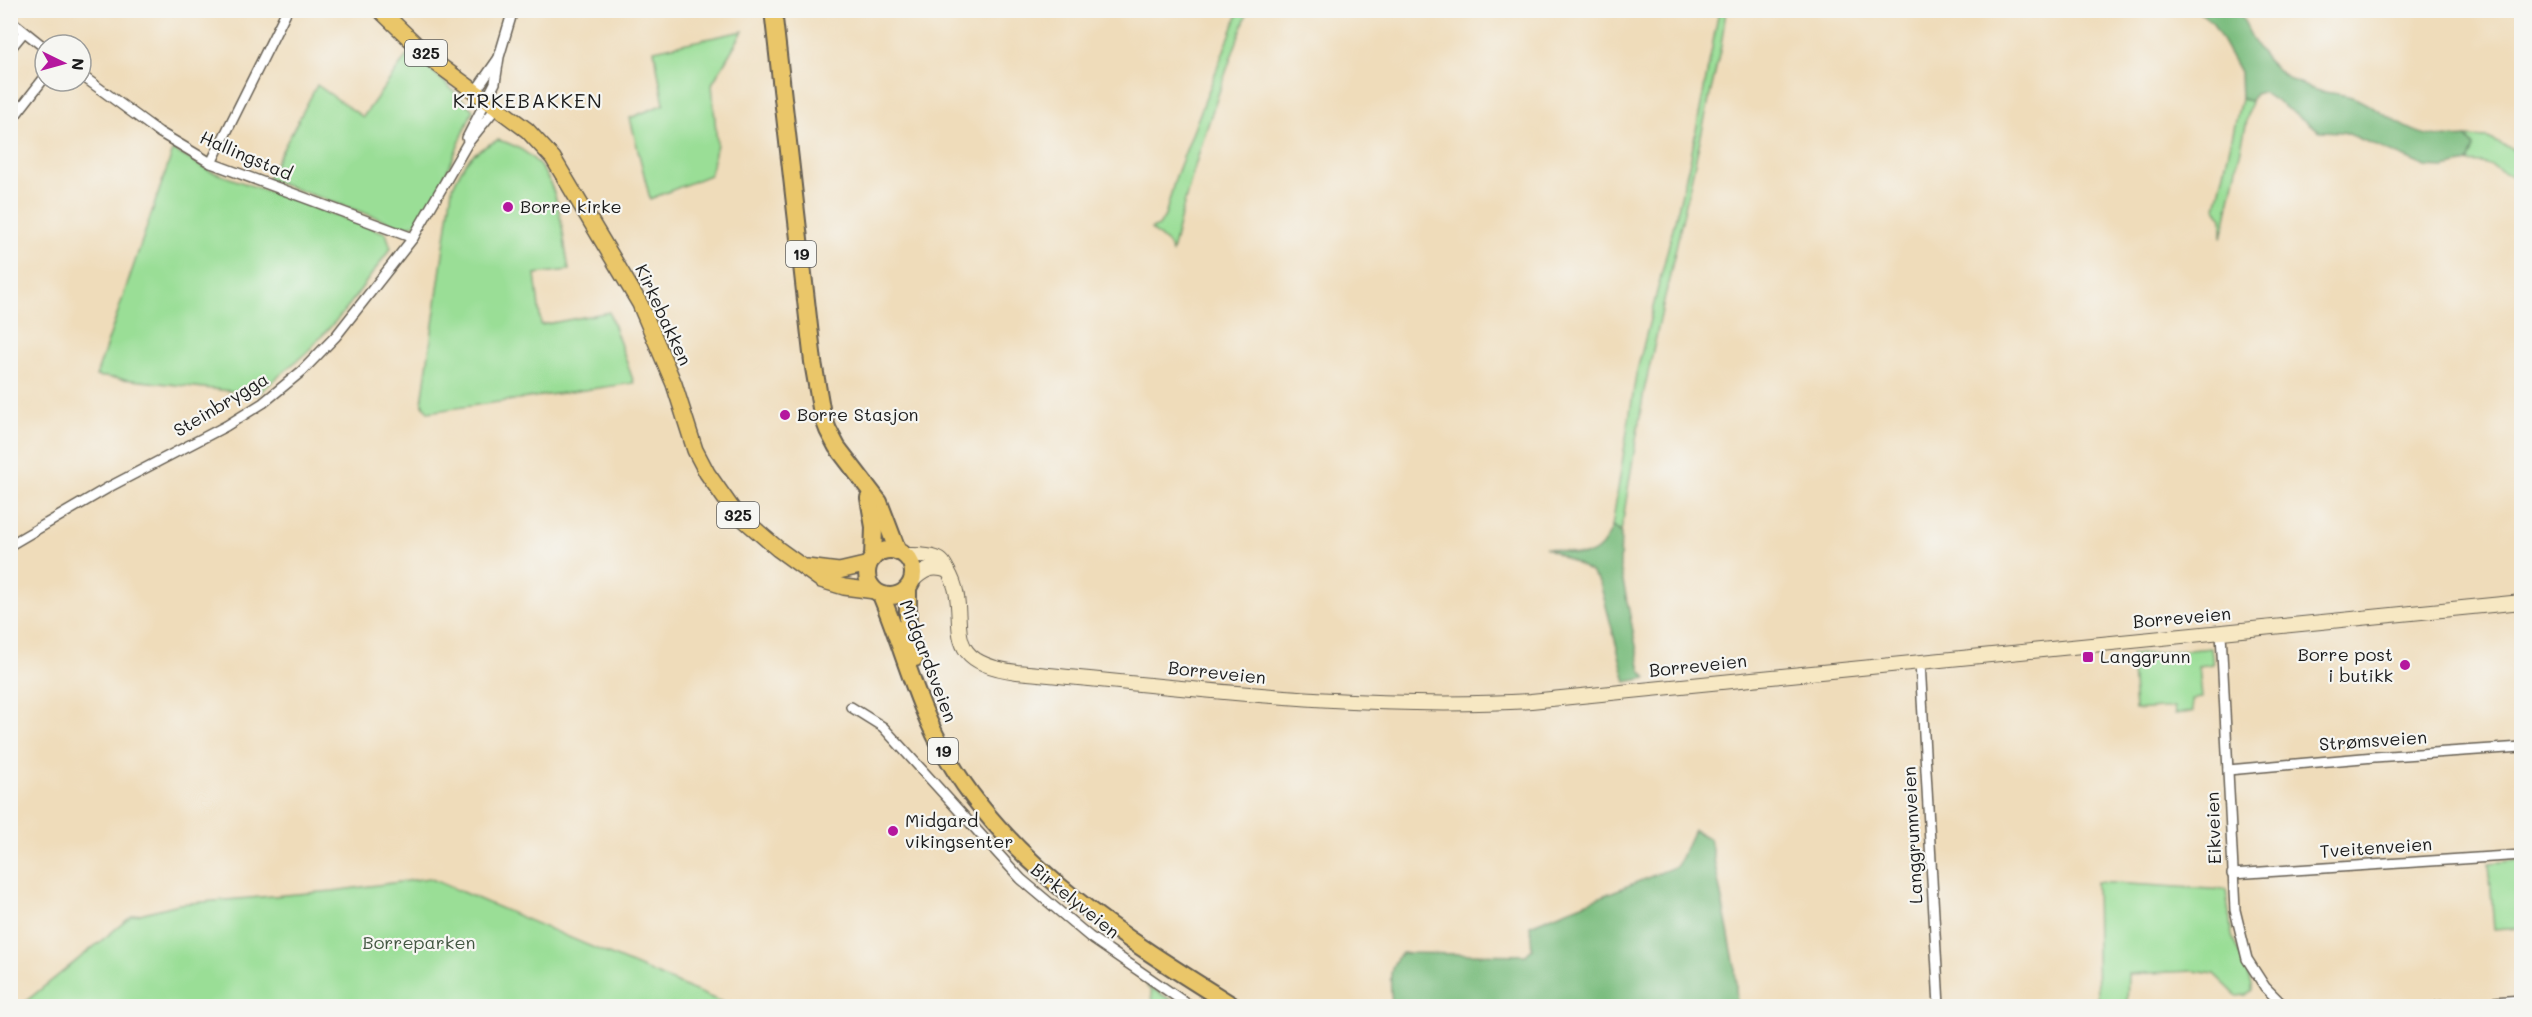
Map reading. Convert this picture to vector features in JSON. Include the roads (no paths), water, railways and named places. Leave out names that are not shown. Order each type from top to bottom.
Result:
[{"type":"highway","name":"19","points":[[772,10],[822,414],[837,447],[879,502],[901,553],[912,565],[910,584]]},
{"type":"highway","name":"19","points":[[865,485],[874,527],[868,579],[878,593]]},
{"type":"highway","points":[[871,561],[885,551],[901,553]]},
{"type":"highway","points":[[878,593],[895,596],[910,584]]},
{"type":"highway","name":"Midgardsveien","points":[[910,584],[910,639],[932,707],[979,790],[1053,878]]},
{"type":"highway","name":"Midgardsveien","points":[[878,593],[921,705],[952,767],[1000,830],[1038,869],[1053,878],[1143,948],[1233,1006]]},
{"type":"main road","name":"325","points":[[381,10],[432,60],[486,100]]},
{"type":"main road","name":"Kirkebakken","points":[[486,100],[527,130],[554,158],[618,264],[658,342],[695,450],[719,493],[752,527],[821,580],[878,593]]},
{"type":"main road","points":[[901,553],[935,556],[943,561],[948,571]]},
{"type":"main road","name":"Kirkebakken","points":[[798,564],[839,571],[871,561]]},
{"type":"main road","points":[[910,584],[925,569],[939,567],[948,571]]},
{"type":"main road","name":"Borreveien","points":[[948,571],[955,585],[961,640],[972,656],[989,667],[1017,672],[1327,701],[1440,705],[1491,703],[2522,602]]},
{"type":"street","points":[[211,163],[287,10]]},
{"type":"street","points":[[486,100],[495,83],[513,10]]},
{"type":"street","points":[[10,20],[33,39]]},
{"type":"street","points":[[10,49],[24,32]]},
{"type":"street","name":"Steinbrygga","points":[[10,545],[263,403],[303,371],[336,336],[413,238],[463,152],[486,100],[500,57]]},
{"type":"street","name":"Hallingstad","points":[[93,84],[159,132],[211,163],[413,238]]},
{"type":"street","points":[[10,122],[33,92]]},
{"type":"street","name":"Eikveien","points":[[2221,633],[2235,910],[2247,959],[2265,987],[2284,1006]]},
{"type":"street","name":"Langgrunnveien","points":[[1920,662],[1939,1006]]},
{"type":"street","name":"Birkelyveien","points":[[851,707],[883,727],[1020,879],[1090,937],[1190,1006]]},
{"type":"street","name":"Strømsveien","points":[[2228,770],[2522,747]]},
{"type":"street","name":"Tveitenveien","points":[[2232,874],[2522,855]]},
{"type":"street","points":[[2438,1006],[2522,1000]]},
{"type":"place","name":"Borre kirke","points":[[508,207]]},
{"type":"place","name":"Borre Stasjon","points":[[785,415]]},
{"type":"place","name":"Langgrunn","points":[[2088,657]]},
{"type":"place","name":"Borre post i butikk","points":[[2405,665]]},
{"type":"place","name":"Midgard vikingsenter","points":[[893,831]]},
{"type":"district","name":"KIRKEBAKKEN","points":[[528,101]]},
{"type":"park label","name":"Borreparken","points":[[419,943]]}]
